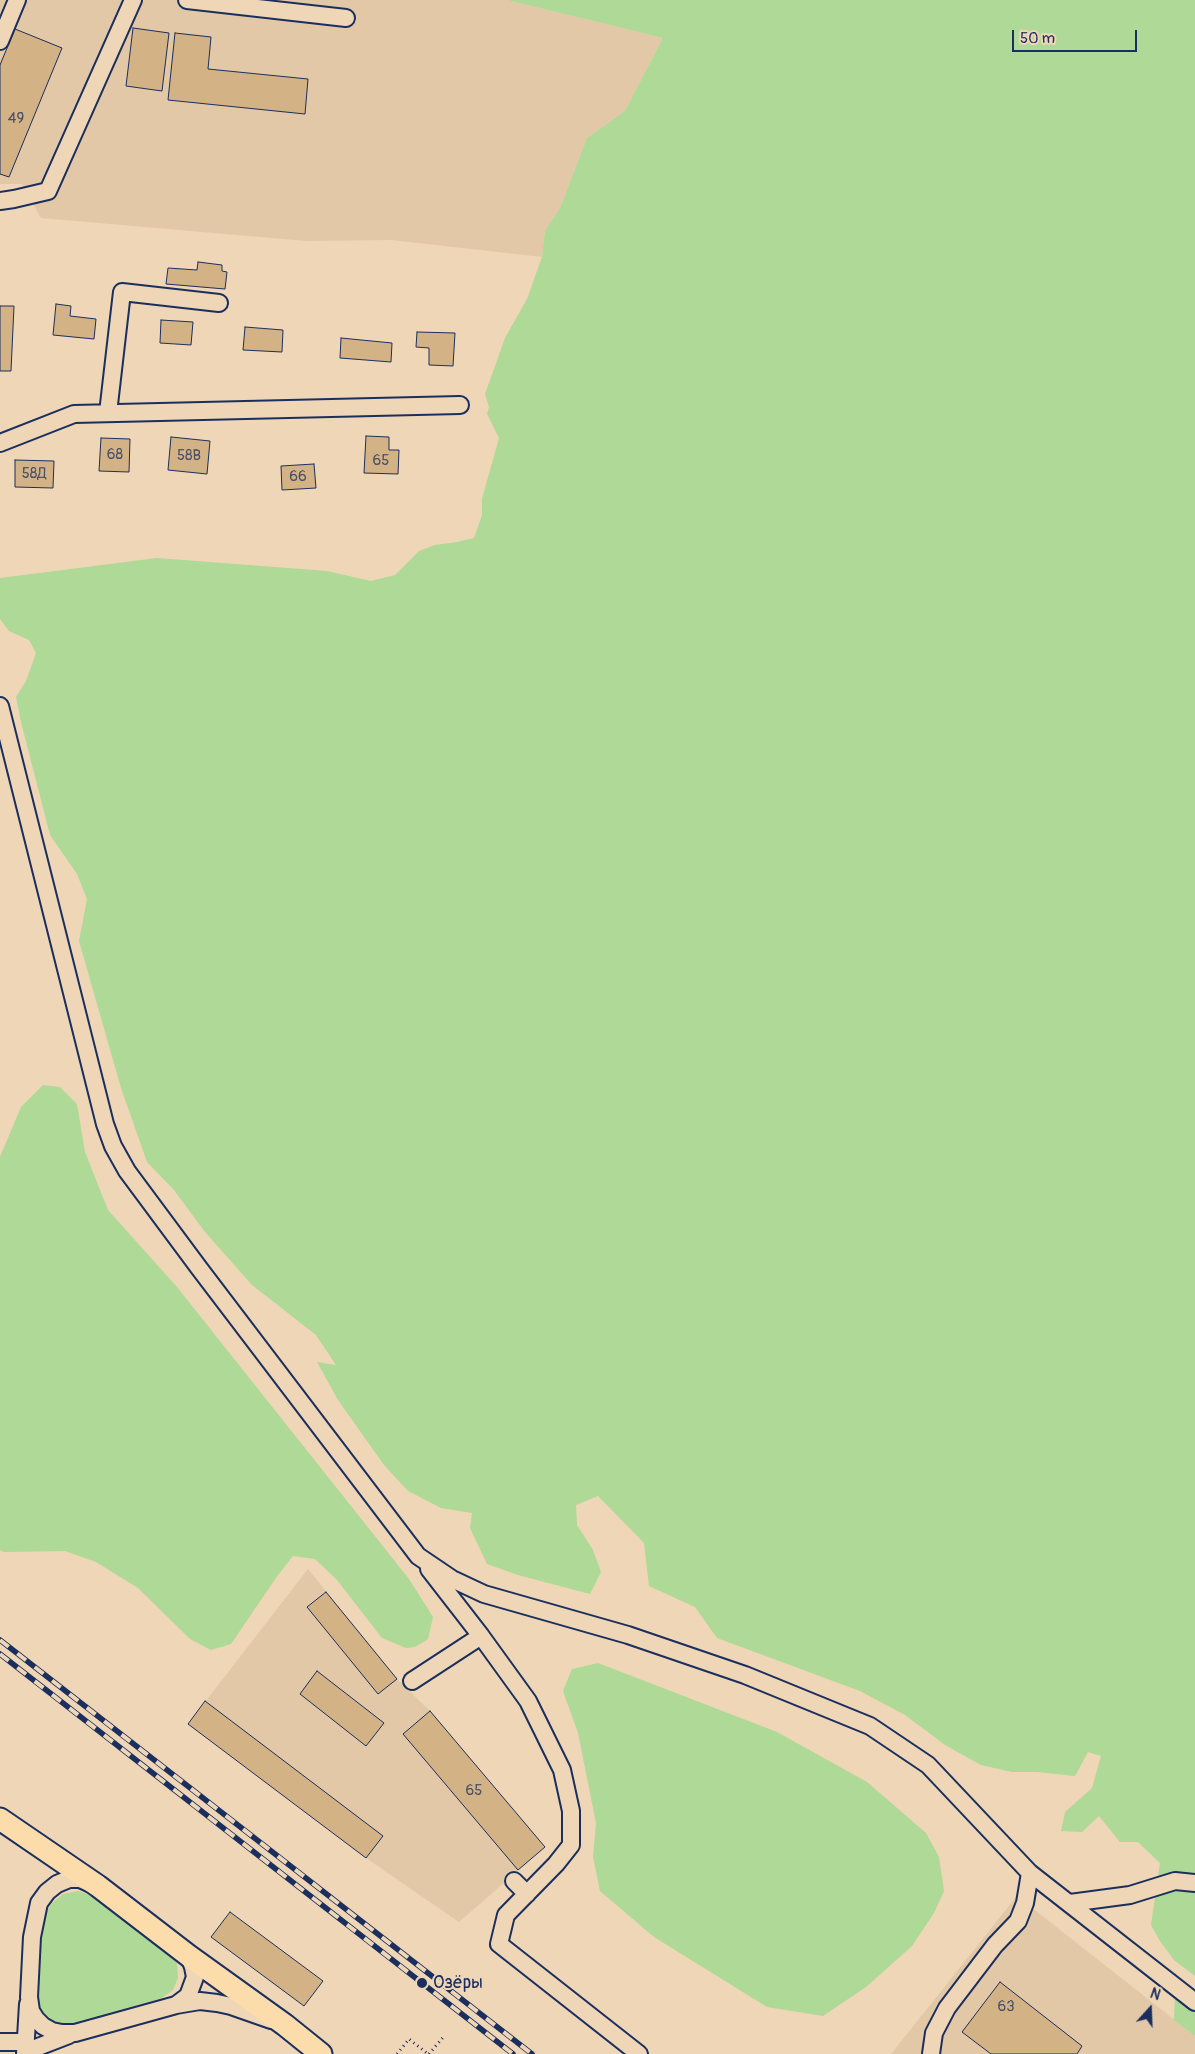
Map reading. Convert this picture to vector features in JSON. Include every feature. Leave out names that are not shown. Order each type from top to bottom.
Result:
[{"type":"main road","points":[[0,1819],[98,1886],[188,1956],[285,2025],[321,2054]]},
{"type":"street","points":[[0,41],[17,0]]},
{"type":"street","points":[[0,200],[14,200],[48,191],[133,0]]},
{"type":"street","points":[[187,0],[346,18]]},
{"type":"street","points":[[108,413],[122,292],[219,303]]},
{"type":"street","points":[[0,443],[74,414],[460,405]]},
{"type":"street","points":[[0,706],[105,1124],[113,1146],[127,1171],[188,1253],[481,1636],[528,1701],[562,1770],[571,1811],[571,1845],[556,1864],[506,1915],[499,1944],[639,2054]]},
{"type":"street","points":[[418,1556],[452,1579],[484,1594],[628,1635],[745,1675],[870,1726],[928,1765],[1030,1873],[1195,2002]]},
{"type":"street","points":[[412,1681],[481,1636]]},
{"type":"street","points":[[931,2054],[934,2033],[947,2008],[994,1945],[1018,1921],[1025,1903],[1030,1873]]},
{"type":"street","points":[[27,2050],[32,1936],[40,1903],[47,1892],[57,1884],[69,1879],[80,1879],[98,1886]]},
{"type":"street","points":[[514,1881],[527,1894]]},
{"type":"street","points":[[1070,1903],[1130,1895],[1174,1881],[1195,1883]]},
{"type":"street","points":[[176,2005],[188,1996],[195,1977],[193,1966],[188,1956]]},
{"type":"street","points":[[29,1997],[31,2011],[43,2026],[52,2031],[75,2033]]},
{"type":"street","points":[[0,2042],[27,2050],[75,2033],[176,2005],[200,2001],[231,2006],[285,2025]]},
{"type":"path","points":[[397,2054],[409,2039],[428,2054],[445,2035]]},
{"type":"shaded area","points":[[0,0],[507,0],[663,38],[625,111],[587,138],[560,208],[545,231],[542,257],[391,240],[306,241],[41,218],[22,184],[0,184]]},
{"type":"shaded area","points":[[308,1569],[397,1679],[430,1711],[545,1847],[459,1922],[366,1858],[188,1724]]},
{"type":"shaded area","points":[[1017,1896],[1195,2036],[1195,2054],[891,2054]]},
{"type":"green space","points":[[507,0],[1195,0],[1195,1976],[1174,1960],[1151,1925],[1160,1863],[1138,1842],[1120,1842],[1099,1816],[1082,1832],[1061,1831],[1065,1812],[1092,1788],[1101,1756],[1088,1752],[1075,1776],[1037,1772],[1012,1772],[981,1765],[945,1745],[905,1715],[860,1691],[717,1638],[695,1607],[649,1586],[644,1543],[598,1496],[576,1505],[577,1525],[593,1550],[601,1572],[590,1594],[518,1575],[487,1564],[470,1528],[472,1513],[441,1508],[408,1491],[384,1465],[338,1400],[317,1362],[336,1365],[316,1335],[252,1285],[205,1232],[174,1190],[147,1162],[121,1088],[79,941],[87,899],[77,874],[50,835],[16,697],[26,681],[36,653],[29,640],[9,631],[0,619],[0,578],[157,558],[327,571],[371,581],[395,575],[419,551],[435,545],[474,538],[482,515],[482,499],[499,438],[487,414],[489,407],[485,394],[505,338],[527,299],[542,257],[545,231],[560,208],[587,138],[625,111],[663,38]]},
{"type":"green space","points":[[43,1085],[60,1087],[77,1104],[85,1152],[108,1210],[177,1287],[409,1579],[433,1617],[428,1639],[415,1647],[406,1648],[382,1638],[337,1580],[315,1559],[293,1556],[231,1644],[211,1650],[190,1639],[138,1588],[96,1562],[65,1551],[4,1552],[0,1550],[0,1157],[21,1107]]},
{"type":"green space","points":[[598,1663],[777,1732],[867,1782],[926,1833],[939,1857],[944,1891],[934,1913],[912,1946],[866,1987],[823,2016],[767,2007],[654,1937],[600,1891],[593,1857],[596,1823],[578,1733],[563,1691],[572,1669]]},
{"type":"green space","points":[[78,1891],[90,1895],[166,1951],[177,1963],[178,1978],[173,1990],[162,1998],[80,2022],[64,2025],[50,2020],[39,2008],[36,1994],[41,1928],[45,1914],[52,1903],[63,1894]]},
{"type":"green space","points":[[1175,1994],[1195,2010],[1195,2036],[1174,2020]]},
{"type":"building","points":[[133,28],[169,33],[162,91],[126,86]]},
{"type":"building","points":[[15,29],[62,48],[9,177],[0,174],[0,65]]},
{"type":"building","points":[[175,33],[211,37],[208,69],[308,79],[305,114],[168,100]]},
{"type":"building","points":[[198,262],[222,265],[222,271],[227,272],[225,289],[166,284],[168,268],[197,270]]},
{"type":"building","points":[[56,304],[71,306],[70,316],[96,319],[94,339],[53,335]]},
{"type":"building","points":[[0,306],[14,306],[11,371],[0,371]]},
{"type":"building","points":[[161,320],[193,322],[191,345],[160,343]]},
{"type":"building","points":[[245,327],[283,330],[282,352],[243,350]]},
{"type":"building","points":[[417,332],[455,333],[453,366],[429,365],[429,348],[416,347]]},
{"type":"building","points":[[341,338],[392,343],[391,362],[340,358]]},
{"type":"building","points":[[366,436],[389,437],[389,450],[399,450],[398,474],[364,473]]},
{"type":"building","points":[[171,437],[210,441],[207,474],[168,470]]},
{"type":"building","points":[[101,438],[130,439],[129,472],[99,471]]},
{"type":"building","points":[[15,460],[54,461],[53,488],[15,487]]},
{"type":"building","points":[[314,464],[316,488],[282,490],[281,466]]},
{"type":"building","points":[[326,1592],[397,1679],[378,1694],[307,1607]]},
{"type":"building","points":[[317,1671],[384,1723],[366,1746],[300,1694]]},
{"type":"building","points":[[205,1701],[383,1836],[366,1858],[188,1724]]},
{"type":"building","points":[[430,1711],[545,1847],[518,1870],[403,1734]]},
{"type":"building","points":[[230,1912],[323,1981],[304,2006],[211,1937]]},
{"type":"building","points":[[1000,1982],[1082,2046],[1077,2054],[991,2054],[962,2032]]},
{"type":"railway","points":[[0,1640],[532,2054]]},
{"type":"railway","points":[[0,1654],[513,2054]]},
{"type":"place","name":"Озёры","points":[[422,1983]]}]
